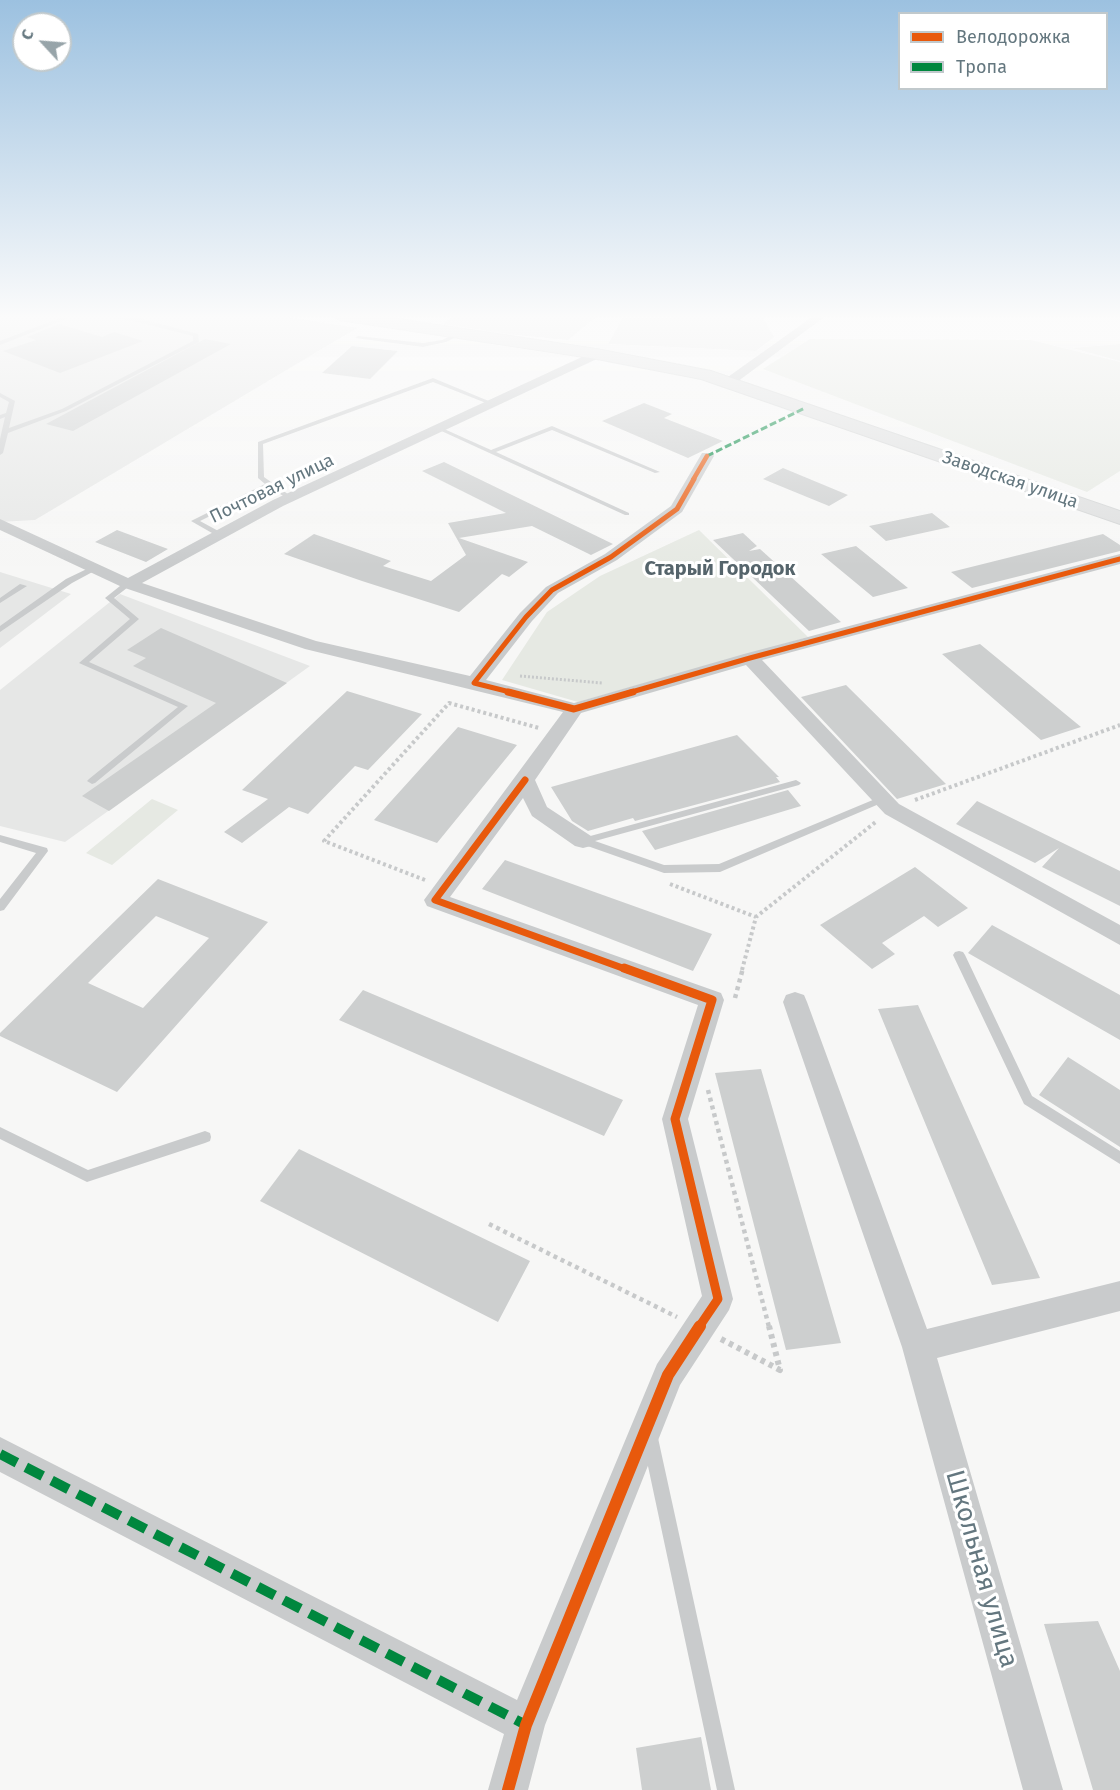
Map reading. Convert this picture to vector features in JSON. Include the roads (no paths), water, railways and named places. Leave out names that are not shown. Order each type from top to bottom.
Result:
[{"type":"main road","name":"Заводская улица","points":[[777,399],[1116,514]]},
{"type":"street","name":"Почтовая улица","points":[[128,584],[290,498],[504,399]]},
{"type":"street","points":[[478,677],[526,617],[552,590],[611,557],[677,509],[707,456]]},
{"type":"street","points":[[0,524],[128,584],[311,645],[478,677],[574,709],[750,658],[1120,559]]},
{"type":"street","points":[[750,658],[888,804],[1120,936]]},
{"type":"street","points":[[508,1790],[526,1725],[668,1375],[718,1299],[675,1119],[712,1000],[435,900],[525,780],[574,709]]},
{"type":"street","points":[[525,780],[539,811],[583,841]]},
{"type":"street","name":"Школьная улица","points":[[795,1002],[918,1347],[1043,1790]]},
{"type":"street","points":[[918,1347],[1120,1296]]},
{"type":"street","points":[[0,1454],[526,1725]]},
{"type":"lane","points":[[0,453],[12,400],[8,399]]},
{"type":"lane","points":[[5,432],[64,410],[86,399]]},
{"type":"lane","points":[[290,498],[261,478],[260,443],[382,399]]},
{"type":"lane","points":[[479,399],[493,404]]},
{"type":"lane","points":[[0,417],[9,414]]},
{"type":"lane","points":[[491,452],[552,428],[657,472]]},
{"type":"lane","points":[[440,429],[627,514]]},
{"type":"lane","points":[[219,535],[195,521],[269,484]]},
{"type":"lane","points":[[0,630],[69,581],[94,569]]},
{"type":"lane","points":[[92,781],[184,706],[83,663],[135,618],[110,598],[128,584]]},
{"type":"lane","points":[[0,601],[23,586]]},
{"type":"lane","points":[[583,841],[796,783]]},
{"type":"lane","points":[[583,841],[664,869],[720,868],[888,804]]},
{"type":"lane","points":[[0,838],[43,850],[0,907]]},
{"type":"lane","points":[[959,955],[1028,1100],[1120,1158]]},
{"type":"lane","points":[[0,1133],[87,1176],[205,1137]]},
{"type":"lane","points":[[648,1425],[726,1790]]},
{"type":"district","name":"Старый Городок","points":[[720,569]]}]
